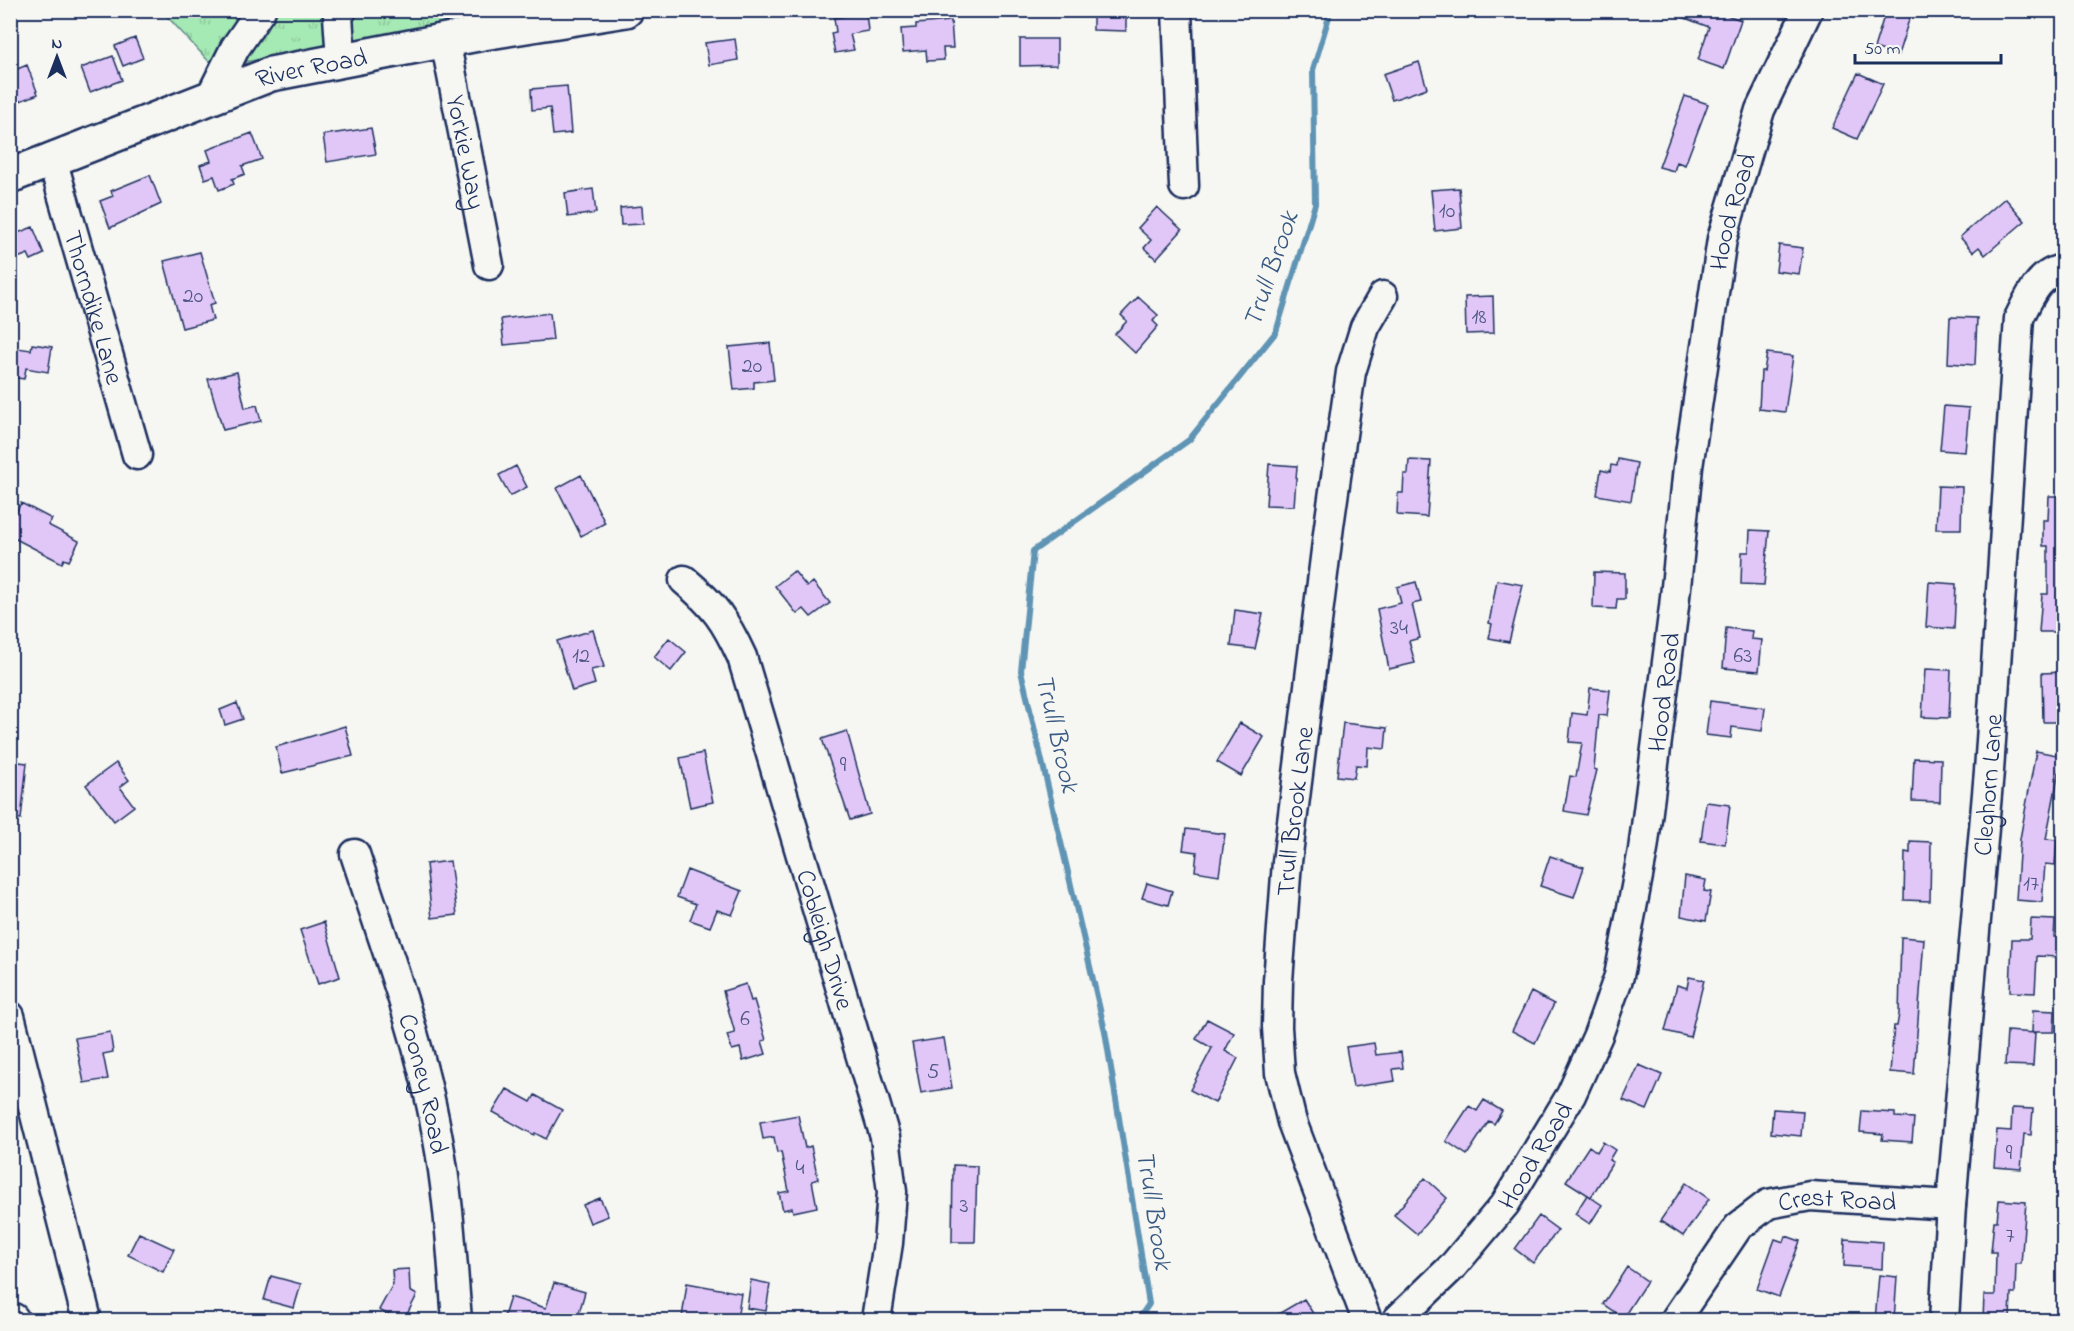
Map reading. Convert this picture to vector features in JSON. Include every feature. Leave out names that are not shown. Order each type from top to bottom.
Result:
[{"type":"main road","name":"River Road","points":[[10,176],[271,74],[445,40],[483,22],[626,10]]},
{"type":"street","points":[[212,96],[235,48],[261,10]]},
{"type":"street","points":[[341,60],[338,16],[342,10]]},
{"type":"street","points":[[1177,10],[1184,186]]},
{"type":"street","name":"Hood Road","points":[[1397,1320],[1453,1266],[1505,1204],[1571,1095],[1598,1035],[1619,976],[1643,850],[1674,607],[1688,467],[1722,239],[1760,110],[1808,10]]},
{"type":"street","name":"Yorkie Way","points":[[445,40],[489,265]]},
{"type":"street","name":"Thorndike Lane","points":[[52,159],[137,455]]},
{"type":"street","name":"Cleghorn Lane","points":[[1944,1320],[1951,1205],[1989,771],[2019,318],[2035,287],[2055,270],[2064,268]]},
{"type":"street","name":"Trull Brook Lane","points":[[1367,1320],[1292,1122],[1280,1073],[1277,1016],[1287,862],[1349,384],[1365,327],[1383,296]]},
{"type":"street","name":"Cobleigh Drive","points":[[684,580],[710,602],[728,625],[741,657],[885,1137],[892,1192],[888,1243],[876,1320]]},
{"type":"street","name":"Cooney Road","points":[[355,854],[397,980],[437,1133],[447,1203],[457,1320]]},
{"type":"street","points":[[10,1016],[87,1320]]},
{"type":"street","name":"Crest Road","points":[[1675,1320],[1738,1227],[1767,1204],[1810,1196],[1951,1205]]},
{"type":"green space","points":[[162,11],[505,11],[215,68]]},
{"type":"building","points":[[1093,10],[1126,10],[1126,31],[1093,30]]},
{"type":"building","points":[[1679,10],[1705,10],[1717,15],[1718,12],[1741,20],[1724,69],[1698,60],[1709,27],[1677,15]]},
{"type":"building","points":[[1886,10],[1912,10],[1898,55],[1874,48]]},
{"type":"building","points":[[866,13],[868,31],[850,34],[854,50],[835,53],[831,33],[836,32],[834,18]]},
{"type":"building","points":[[951,21],[953,48],[943,48],[944,60],[927,61],[926,50],[903,52],[901,29],[916,28],[916,24]]},
{"type":"building","points":[[135,38],[143,58],[123,66],[115,46]]},
{"type":"building","points":[[735,39],[738,60],[709,65],[705,43]]},
{"type":"building","points":[[1020,39],[1057,39],[1057,65],[1020,66]]},
{"type":"building","points":[[113,56],[122,80],[90,92],[81,68]]},
{"type":"building","points":[[1419,62],[1427,88],[1392,100],[1383,74]]},
{"type":"building","points":[[27,65],[38,94],[10,105],[10,72]]},
{"type":"building","points":[[1858,73],[1883,84],[1857,139],[1832,128]]},
{"type":"building","points":[[567,86],[571,133],[553,135],[550,108],[532,110],[531,89]]},
{"type":"building","points":[[1685,96],[1708,104],[1685,165],[1677,162],[1674,171],[1659,167]]},
{"type":"building","points":[[371,128],[376,154],[327,162],[323,135]]},
{"type":"building","points":[[252,133],[262,159],[242,166],[245,174],[232,179],[234,184],[219,190],[214,176],[205,179],[200,165],[211,161],[207,150]]},
{"type":"building","points":[[150,175],[161,204],[110,228],[100,201],[113,196],[111,191]]},
{"type":"building","points":[[1459,188],[1462,228],[1435,231],[1431,190]]},
{"type":"building","points":[[593,189],[596,213],[568,217],[565,193]]},
{"type":"building","points":[[2005,198],[2025,221],[1985,255],[1979,247],[1973,252],[1960,237]]},
{"type":"building","points":[[642,206],[643,224],[621,225],[620,208]]},
{"type":"building","points":[[1157,207],[1182,230],[1156,259],[1144,248],[1151,240],[1138,228]]},
{"type":"building","points":[[33,227],[44,254],[31,260],[28,254],[10,261],[10,236]]},
{"type":"building","points":[[1779,245],[1803,248],[1799,274],[1776,271]]},
{"type":"building","points":[[200,252],[215,303],[209,305],[213,320],[182,328],[164,261]]},
{"type":"building","points":[[1493,296],[1494,333],[1466,334],[1465,297]]},
{"type":"building","points":[[1138,297],[1158,315],[1153,321],[1158,326],[1135,353],[1115,334],[1127,321],[1121,315]]},
{"type":"building","points":[[550,313],[553,340],[504,345],[501,319]]},
{"type":"building","points":[[1950,317],[1977,318],[1975,365],[1948,363]]},
{"type":"building","points":[[770,343],[774,380],[754,382],[754,388],[734,390],[729,347]]},
{"type":"building","points":[[32,344],[52,347],[48,372],[26,368],[24,379],[10,377],[10,347],[31,350]]},
{"type":"building","points":[[1767,353],[1793,356],[1785,412],[1759,409],[1761,371],[1764,371]]},
{"type":"building","points":[[237,372],[245,408],[257,405],[261,421],[223,430],[208,379]]},
{"type":"building","points":[[1944,406],[1969,408],[1965,452],[1940,450]]},
{"type":"building","points":[[1618,459],[1637,463],[1631,501],[1597,495],[1601,470],[1610,472],[1611,465],[1617,466]]},
{"type":"building","points":[[1409,460],[1431,461],[1427,517],[1397,515],[1398,493],[1403,493],[1404,474],[1408,474]]},
{"type":"building","points":[[1269,464],[1297,466],[1294,506],[1266,505]]},
{"type":"building","points":[[516,466],[527,487],[510,496],[499,475]]},
{"type":"building","points":[[581,475],[605,523],[581,536],[557,488]]},
{"type":"building","points":[[1938,486],[1962,487],[1961,529],[1936,529]]},
{"type":"building","points":[[2049,496],[2064,496],[2064,632],[2039,632],[2042,594],[2048,594],[2048,546],[2043,546],[2043,520],[2048,520]]},
{"type":"building","points":[[21,503],[52,519],[48,525],[79,541],[69,561],[64,559],[62,563],[10,536],[10,524]]},
{"type":"building","points":[[1750,530],[1769,531],[1764,585],[1741,584],[1742,552],[1749,552]]},
{"type":"building","points":[[794,571],[807,587],[813,582],[830,603],[811,617],[804,609],[797,614],[775,586]]},
{"type":"building","points":[[1594,572],[1625,573],[1625,599],[1617,599],[1616,609],[1593,608]]},
{"type":"building","points":[[1497,580],[1523,585],[1509,642],[1489,638],[1492,624],[1489,623]]},
{"type":"building","points":[[1416,582],[1421,602],[1412,604],[1420,638],[1409,641],[1415,663],[1389,669],[1377,609],[1401,603],[1397,587]]},
{"type":"building","points":[[1929,582],[1956,584],[1954,629],[1926,627]]},
{"type":"building","points":[[1235,610],[1263,614],[1255,649],[1231,646]]},
{"type":"building","points":[[1726,628],[1752,631],[1751,639],[1762,640],[1759,671],[1723,668]]},
{"type":"building","points":[[593,630],[604,667],[591,670],[595,684],[572,691],[557,641]]},
{"type":"building","points":[[669,638],[686,652],[671,671],[654,657]]},
{"type":"building","points":[[1925,669],[1951,670],[1949,718],[1922,717]]},
{"type":"building","points":[[2064,672],[2064,722],[2043,722],[2042,673]]},
{"type":"building","points":[[1590,688],[1610,690],[1607,716],[1599,715],[1594,769],[1597,770],[1586,815],[1564,811],[1570,776],[1576,777],[1582,743],[1569,742],[1572,713],[1587,715]]},
{"type":"building","points":[[1710,701],[1765,708],[1762,731],[1732,727],[1731,738],[1706,735]]},
{"type":"building","points":[[237,703],[243,719],[225,725],[220,710]]},
{"type":"building","points":[[1240,723],[1264,737],[1241,776],[1217,762]]},
{"type":"building","points":[[1343,723],[1387,728],[1385,749],[1368,747],[1367,766],[1356,765],[1354,778],[1337,776]]},
{"type":"building","points":[[345,726],[353,756],[282,773],[276,747]]},
{"type":"building","points":[[847,731],[870,814],[850,820],[822,739]]},
{"type":"building","points":[[2036,751],[2062,756],[2046,839],[2057,840],[2055,865],[2045,864],[2042,902],[2016,900],[2020,839]]},
{"type":"building","points":[[703,753],[713,802],[690,807],[680,758]]},
{"type":"building","points":[[1914,758],[1941,759],[1940,802],[1912,801]]},
{"type":"building","points":[[10,761],[27,763],[21,819],[10,818]]},
{"type":"building","points":[[116,763],[129,780],[120,787],[134,806],[114,821],[86,785]]},
{"type":"building","points":[[1706,802],[1730,805],[1725,844],[1701,841]]},
{"type":"building","points":[[1186,829],[1225,834],[1219,875],[1195,871],[1197,852],[1183,850]]},
{"type":"building","points":[[1910,841],[1931,842],[1930,901],[1904,900],[1905,852],[1910,853]]},
{"type":"building","points":[[1550,856],[1584,867],[1574,897],[1540,886]]},
{"type":"building","points":[[450,861],[457,915],[432,918],[426,864]]},
{"type":"building","points":[[687,870],[742,891],[732,915],[717,910],[710,927],[690,920],[696,904],[677,897]]},
{"type":"building","points":[[1685,876],[1706,880],[1704,891],[1711,892],[1706,921],[1681,916]]},
{"type":"building","points":[[1147,883],[1172,891],[1168,905],[1142,898]]},
{"type":"building","points":[[2031,919],[2055,920],[2054,937],[2061,937],[2060,957],[2037,956],[2035,993],[2010,992],[2012,939],[2030,939]]},
{"type":"building","points":[[324,922],[340,977],[318,984],[300,930]]},
{"type":"building","points":[[1901,937],[1924,939],[1914,1074],[1890,1072],[1894,1026],[1897,1026],[1899,1014]]},
{"type":"building","points":[[1689,977],[1704,980],[1690,1037],[1665,1031],[1677,985],[1687,988]]},
{"type":"building","points":[[746,984],[751,1001],[754,1000],[766,1040],[762,1041],[766,1054],[743,1061],[740,1048],[732,1050],[727,1035],[735,1033],[723,991]]},
{"type":"building","points":[[1531,992],[1554,1004],[1535,1043],[1512,1031]]},
{"type":"building","points":[[2033,1010],[2055,1011],[2054,1032],[2032,1032]]},
{"type":"building","points":[[1207,1019],[1234,1033],[1225,1051],[1238,1058],[1215,1103],[1190,1090],[1212,1048],[1196,1039]]},
{"type":"building","points":[[2007,1031],[2035,1033],[2033,1066],[2005,1065]]},
{"type":"building","points":[[110,1032],[113,1052],[103,1054],[108,1079],[84,1083],[75,1038]]},
{"type":"building","points":[[944,1038],[952,1088],[921,1093],[912,1043]]},
{"type":"building","points":[[1374,1043],[1376,1055],[1401,1052],[1403,1068],[1393,1069],[1395,1081],[1353,1087],[1346,1047]]},
{"type":"building","points":[[1639,1065],[1662,1075],[1647,1110],[1623,1100]]},
{"type":"building","points":[[507,1089],[531,1102],[535,1095],[562,1110],[546,1139],[535,1133],[534,1135],[493,1112]]},
{"type":"building","points":[[1484,1100],[1502,1111],[1494,1124],[1489,1121],[1467,1155],[1446,1141],[1469,1106],[1477,1111]]},
{"type":"building","points":[[2012,1108],[2033,1109],[2031,1135],[2024,1134],[2021,1169],[1994,1167],[1997,1130],[2011,1131]]},
{"type":"building","points":[[1773,1109],[1803,1111],[1801,1136],[1771,1133]]},
{"type":"building","points":[[1862,1111],[1895,1113],[1895,1117],[1914,1118],[1912,1142],[1882,1140],[1883,1134],[1860,1132]]},
{"type":"building","points":[[798,1115],[805,1148],[811,1146],[818,1179],[812,1181],[817,1207],[793,1212],[792,1208],[783,1210],[779,1193],[789,1191],[781,1152],[777,1153],[774,1137],[763,1139],[760,1122]]},
{"type":"building","points":[[1603,1142],[1615,1150],[1609,1160],[1613,1162],[1591,1197],[1566,1181],[1589,1146],[1597,1152]]},
{"type":"building","points":[[953,1165],[977,1166],[975,1242],[952,1242]]},
{"type":"building","points":[[1425,1178],[1447,1198],[1417,1234],[1394,1215]]},
{"type":"building","points":[[1686,1183],[1709,1199],[1683,1236],[1660,1221]]},
{"type":"building","points":[[1587,1195],[1602,1205],[1590,1224],[1575,1214]]},
{"type":"building","points":[[600,1198],[608,1216],[590,1223],[583,1205]]},
{"type":"building","points":[[1999,1200],[2026,1202],[2021,1264],[2016,1264],[2015,1293],[2011,1293],[2010,1320],[1983,1320],[1984,1295],[1995,1295],[1996,1252],[1991,1252]]},
{"type":"building","points":[[1539,1216],[1558,1230],[1533,1263],[1515,1249]]},
{"type":"building","points":[[139,1233],[174,1249],[163,1272],[128,1255]]},
{"type":"building","points":[[1786,1236],[1800,1241],[1779,1297],[1757,1289],[1775,1239],[1784,1242]]},
{"type":"building","points":[[1845,1239],[1883,1242],[1882,1269],[1844,1266]]},
{"type":"building","points":[[1627,1267],[1647,1281],[1623,1318],[1603,1304]]},
{"type":"building","points":[[409,1269],[410,1291],[417,1295],[404,1320],[399,1320],[379,1310],[393,1284],[392,1270]]},
{"type":"building","points":[[1879,1275],[1897,1277],[1894,1320],[1875,1320]]},
{"type":"building","points":[[271,1276],[301,1284],[294,1308],[264,1300]]},
{"type":"building","points":[[751,1280],[770,1284],[766,1311],[747,1308]]},
{"type":"building","points":[[554,1283],[585,1292],[577,1320],[503,1320],[510,1297],[546,1308]]},
{"type":"building","points":[[687,1283],[741,1293],[737,1320],[682,1318]]},
{"type":"building","points":[[1304,1299],[1317,1320],[1268,1320]]},
{"type":"waterway","name":"Trull Brook","points":[[1138,1320],[1149,1304],[1105,1031],[1021,671],[1033,551],[1189,440],[1276,332],[1315,204],[1313,70],[1331,10]]}]
